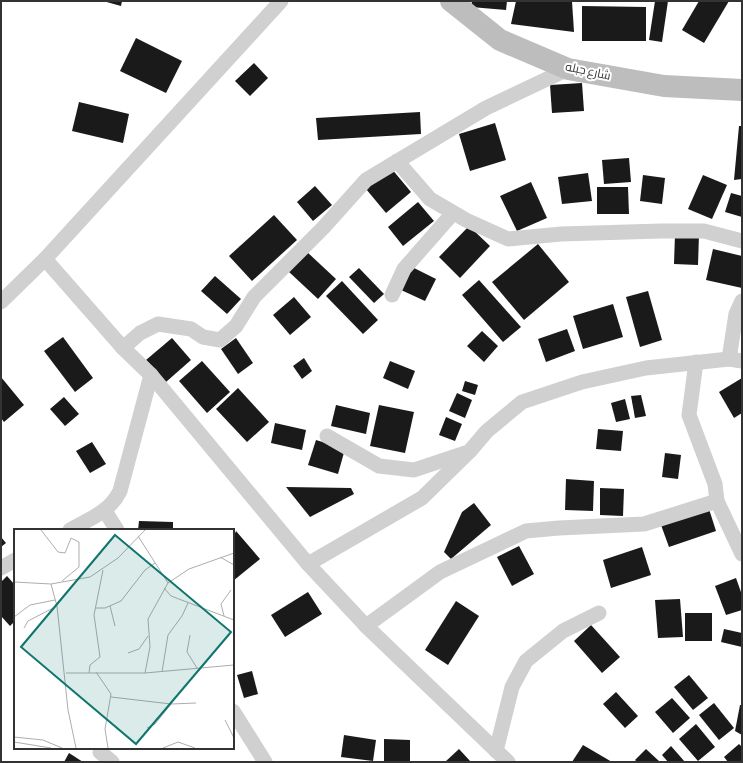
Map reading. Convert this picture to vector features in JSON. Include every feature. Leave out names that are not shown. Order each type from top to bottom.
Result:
[{"type":"main road","name":"شارع جبله","points":[[451,1],[500,40],[568,68],[664,86],[742,90]]},
{"type":"street","points":[[1,302],[45,259],[274,3]]},
{"type":"street","points":[[123,348],[140,333],[158,324],[191,330],[203,337],[220,340],[236,326],[254,296],[323,228],[366,180],[486,108],[568,68]]},
{"type":"street","points":[[397,162],[430,199],[453,213],[508,239],[561,234],[704,231],[742,241]]},
{"type":"street","points":[[392,295],[404,269],[453,213]]},
{"type":"street","points":[[45,259],[123,348],[151,375],[308,564],[366,626],[508,762]]},
{"type":"street","points":[[308,564],[422,498],[470,452],[487,431],[522,402],[582,382],[646,368],[696,362],[736,360],[736,314],[742,301]]},
{"type":"street","points":[[696,362],[689,415],[715,484],[717,501],[742,554]]},
{"type":"street","points":[[72,529],[105,511],[115,502],[120,491],[151,375]]},
{"type":"street","points":[[327,436],[378,466],[386,467],[414,470],[470,452]]},
{"type":"street","points":[[366,626],[440,572],[526,531],[644,524],[717,501]]},
{"type":"street","points":[[105,511],[116,529]]},
{"type":"street","points":[[1,568],[14,561]]},
{"type":"street","points":[[496,750],[512,687],[526,661],[564,631],[599,613]]},
{"type":"street","points":[[234,714],[265,762]]},
{"type":"street","points":[[100,752],[112,762]]},
{"type":"building","points":[[103,1],[122,1],[121,6]]},
{"type":"building","points":[[472,1],[507,1],[506,10],[471,7]]},
{"type":"building","points":[[516,1],[572,1],[574,32],[511,24]]},
{"type":"building","points":[[655,1],[668,1],[662,42],[649,40]]},
{"type":"building","points":[[699,1],[729,1],[704,43],[682,30]]},
{"type":"building","points":[[582,6],[646,7],[646,41],[582,41]]},
{"type":"building","points":[[136,38],[182,61],[166,93],[120,71]]},
{"type":"building","points":[[254,63],[268,78],[250,96],[235,81]]},
{"type":"building","points":[[582,83],[584,111],[552,113],[550,85]]},
{"type":"building","points":[[79,102],[129,114],[123,143],[72,131]]},
{"type":"building","points":[[420,112],[421,134],[318,140],[316,118]]},
{"type":"building","points":[[495,123],[506,160],[470,171],[459,134]]},
{"type":"building","points":[[739,126],[742,126],[742,179],[734,180]]},
{"type":"building","points":[[629,158],[631,182],[604,184],[602,160]]},
{"type":"building","points":[[391,168],[411,192],[386,213],[366,189]]},
{"type":"building","points":[[588,173],[592,201],[562,204],[558,177]]},
{"type":"building","points":[[643,175],[665,178],[662,204],[640,201]]},
{"type":"building","points":[[703,175],[727,185],[712,219],[688,209]]},
{"type":"building","points":[[531,182],[547,218],[517,231],[500,196]]},
{"type":"building","points":[[315,186],[332,205],[313,221],[297,202]]},
{"type":"building","points":[[597,187],[628,187],[629,214],[597,214]]},
{"type":"building","points":[[731,193],[742,196],[742,217],[725,212]]},
{"type":"building","points":[[418,202],[434,221],[403,246],[388,227]]},
{"type":"building","points":[[274,215],[297,240],[252,281],[229,256]]},
{"type":"building","points":[[469,226],[490,246],[460,278],[439,257]]},
{"type":"building","points":[[675,234],[699,234],[698,265],[674,264]]},
{"type":"building","points":[[538,244],[569,282],[524,320],[492,282]]},
{"type":"building","points":[[713,249],[742,256],[742,288],[706,280]]},
{"type":"building","points":[[306,251],[336,279],[318,299],[288,271]]},
{"type":"building","points":[[412,267],[436,279],[425,301],[401,290]]},
{"type":"building","points":[[359,268],[384,294],[374,303],[349,277]]},
{"type":"building","points":[[215,276],[241,299],[227,314],[201,291]]},
{"type":"building","points":[[479,280],[521,327],[503,342],[462,295]]},
{"type":"building","points":[[342,281],[378,320],[363,334],[326,296]]},
{"type":"building","points":[[648,291],[662,340],[640,347],[626,297]]},
{"type":"building","points":[[294,297],[311,317],[290,335],[273,315]]},
{"type":"building","points":[[613,304],[623,337],[583,349],[573,316]]},
{"type":"building","points":[[567,329],[575,351],[546,362],[538,339]]},
{"type":"building","points":[[482,331],[498,346],[484,362],[467,346]]},
{"type":"building","points":[[63,337],[93,378],[75,392],[44,351]]},
{"type":"building","points":[[172,338],[191,360],[166,382],[146,360]]},
{"type":"building","points":[[236,338],[253,363],[238,374],[221,349]]},
{"type":"building","points":[[304,358],[312,371],[302,379],[293,366]]},
{"type":"building","points":[[202,361],[230,392],[207,413],[179,381]]},
{"type":"building","points":[[390,361],[415,371],[408,389],[383,378]]},
{"type":"building","points":[[1,377],[24,405],[4,422],[1,418]]},
{"type":"building","points":[[742,378],[742,413],[734,418],[719,392]]},
{"type":"building","points":[[465,381],[478,385],[475,395],[462,391]]},
{"type":"building","points":[[238,388],[269,422],[247,442],[216,409]]},
{"type":"building","points":[[457,393],[472,400],[465,418],[449,411]]},
{"type":"building","points":[[641,395],[646,416],[635,418],[631,396]]},
{"type":"building","points":[[64,397],[79,414],[65,426],[50,409]]},
{"type":"building","points":[[625,399],[630,419],[616,422],[611,403]]},
{"type":"building","points":[[336,405],[370,413],[366,434],[331,426]]},
{"type":"building","points":[[379,405],[414,412],[405,453],[370,446]]},
{"type":"building","points":[[446,417],[462,424],[455,441],[439,435]]},
{"type":"building","points":[[275,423],[306,430],[302,450],[271,443]]},
{"type":"building","points":[[598,429],[623,431],[621,451],[596,449]]},
{"type":"building","points":[[316,440],[345,449],[338,474],[308,465]]},
{"type":"building","points":[[92,442],[106,464],[90,473],[76,451]]},
{"type":"building","points":[[665,453],[681,455],[678,479],[662,477]]},
{"type":"building","points":[[566,479],[594,481],[593,511],[565,510]]},
{"type":"building","points":[[286,487],[351,488],[354,494],[310,517]]},
{"type":"building","points":[[600,488],[624,489],[623,516],[600,515]]},
{"type":"building","points":[[474,503],[491,525],[451,559],[444,552],[462,512]]},
{"type":"building","points":[[709,509],[716,531],[669,547],[661,525]]},
{"type":"building","points":[[139,521],[173,522],[173,529],[138,529]]},
{"type":"building","points":[[236,531],[260,559],[234,580],[234,536]]},
{"type":"building","points":[[1,537],[6,543],[1,547]]},
{"type":"building","points":[[519,546],[534,574],[512,586],[497,557]]},
{"type":"building","points":[[642,547],[651,575],[611,588],[603,560]]},
{"type":"building","points":[[7,576],[14,584],[14,622],[10,626],[1,616],[1,582]]},
{"type":"building","points":[[736,578],[742,595],[742,610],[726,615],[715,586]]},
{"type":"building","points":[[308,592],[322,614],[285,637],[271,615]]},
{"type":"building","points":[[680,599],[683,637],[658,638],[655,600]]},
{"type":"building","points":[[456,601],[479,616],[448,665],[425,650]]},
{"type":"building","points":[[685,613],[712,613],[712,641],[685,641]]},
{"type":"building","points":[[591,625],[620,657],[602,673],[574,641]]},
{"type":"building","points":[[724,629],[742,633],[742,647],[721,642]]},
{"type":"building","points":[[252,671],[258,694],[244,698],[237,675]]},
{"type":"building","points":[[689,675],[708,698],[693,710],[674,687]]},
{"type":"building","points":[[616,692],[638,716],[625,728],[603,704]]},
{"type":"building","points":[[672,698],[690,718],[673,733],[655,712]]},
{"type":"building","points":[[714,703],[734,728],[719,740],[699,715]]},
{"type":"building","points":[[740,705],[742,705],[742,735],[735,731]]},
{"type":"building","points":[[696,724],[715,747],[698,761],[679,739]]},
{"type":"building","points":[[344,735],[376,740],[373,761],[341,757]]},
{"type":"building","points":[[384,739],[410,740],[410,762],[384,762]]},
{"type":"building","points":[[739,744],[742,747],[742,762],[728,762],[724,757]]},
{"type":"building","points":[[583,745],[612,762],[572,762]]},
{"type":"building","points":[[671,746],[685,762],[668,762],[662,755]]},
{"type":"building","points":[[459,749],[471,762],[445,762]]},
{"type":"building","points":[[646,749],[660,762],[637,762],[635,760]]},
{"type":"building","points":[[69,753],[83,762],[64,762]]}]
